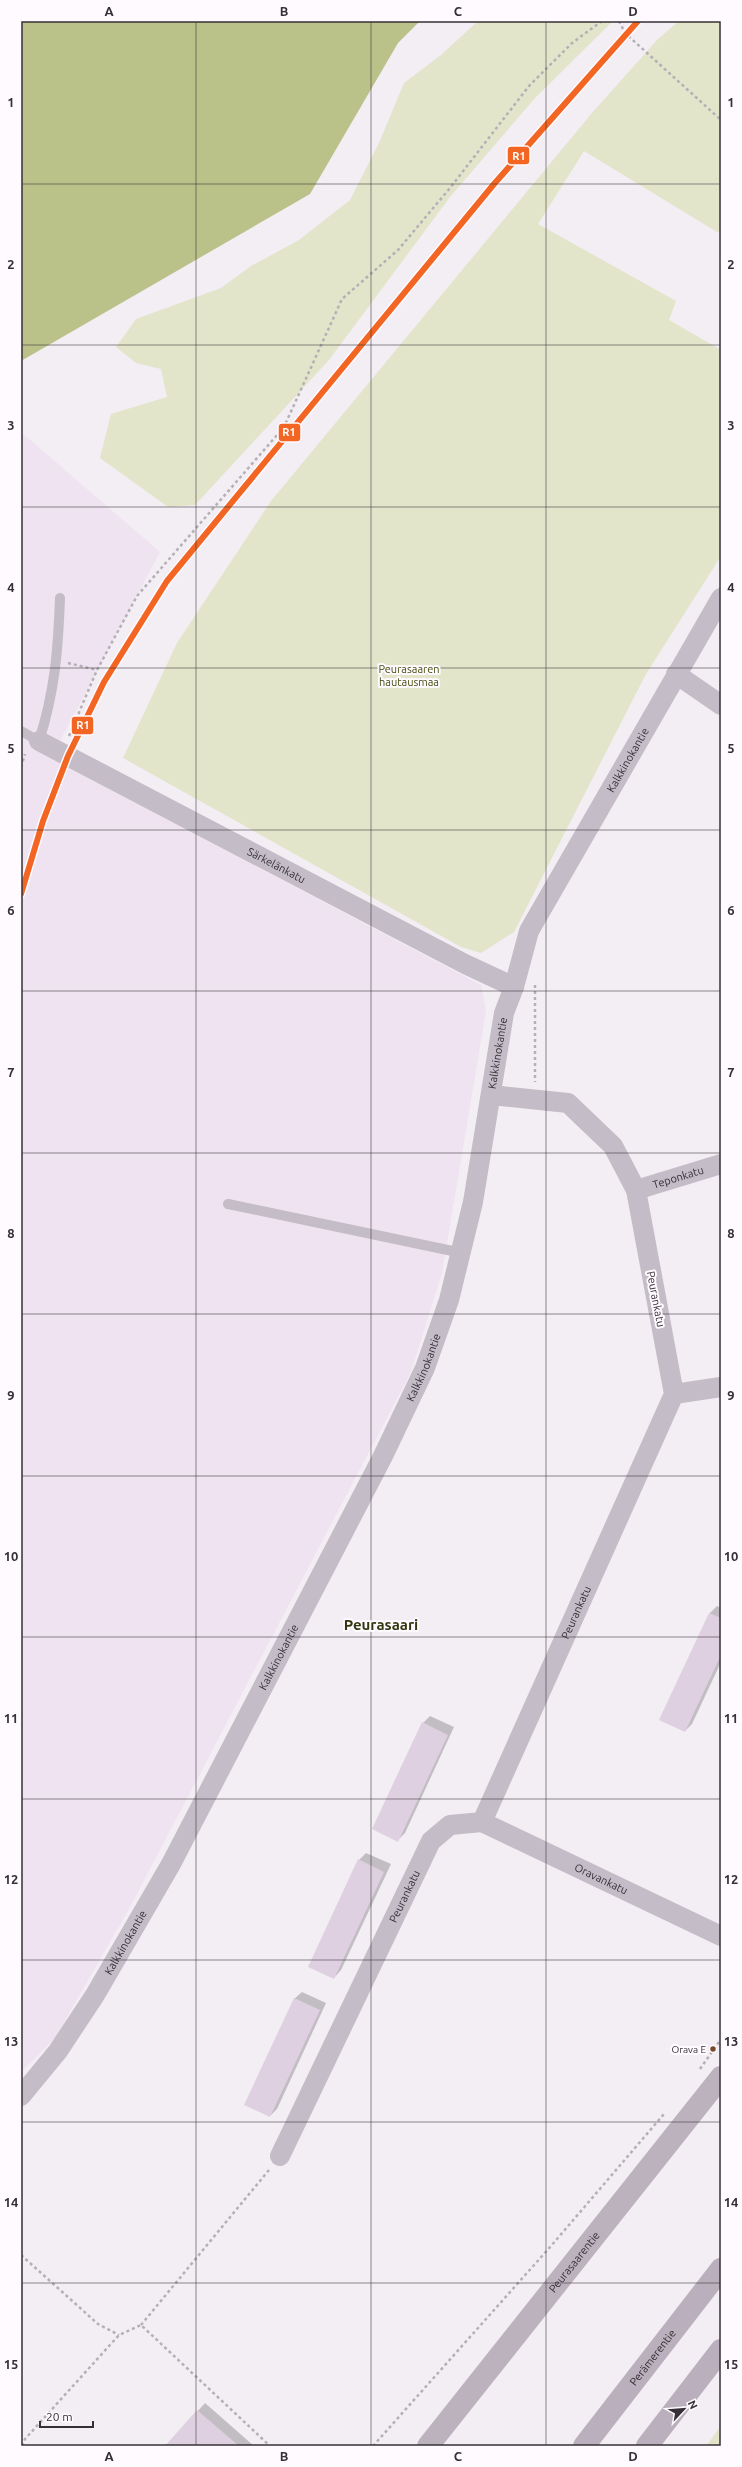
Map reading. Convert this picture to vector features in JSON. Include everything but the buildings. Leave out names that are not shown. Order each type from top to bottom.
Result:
[{"type":"highway","name":"Perämerentie","points":[[584,2446],[721,2269]]},
{"type":"highway","points":[[647,2446],[721,2350]]},
{"type":"street","name":"Kalkkinokantie","points":[[21,2096],[58,2051],[95,1995],[182,1843],[383,1456],[422,1375],[450,1300],[462,1252],[473,1202],[504,1013],[514,987],[529,931],[721,598]]},
{"type":"street","points":[[676,674],[721,705]]},
{"type":"street","name":"Särkelänkatu","points":[[39,741],[464,964],[514,987]]},
{"type":"street","name":"Peurankatu","points":[[280,2156],[431,1841],[450,1826],[482,1822],[674,1394],[636,1190],[613,1146],[568,1103],[535,1098],[491,1095]]},
{"type":"street","name":"Teponkatu","points":[[636,1190],[721,1164]]},
{"type":"street","points":[[674,1394],[721,1388]]},
{"type":"street","name":"Oravankatu","points":[[482,1822],[721,1936]]},
{"type":"street","name":"Peurasaarentie","points":[[428,2446],[721,2077]]},
{"type":"lane","points":[[21,731],[39,741],[49,709],[58,661],[60,598]]},
{"type":"lane","points":[[228,1204],[462,1252]]},
{"type":"path","points":[[62,752],[97,670],[137,596],[284,427],[342,299],[398,250],[450,188],[529,86],[572,43],[602,21]]},
{"type":"path","points":[[619,21],[625,33],[721,120]]},
{"type":"path","points":[[58,661],[97,670]]},
{"type":"path","points":[[535,980],[535,1098]]},
{"type":"path","points":[[697,2073],[721,2039]]},
{"type":"path","points":[[374,2446],[551,2246],[669,2109]]},
{"type":"path","points":[[22,2446],[25,2439],[119,2335],[141,2325],[280,2156]]},
{"type":"path","points":[[21,2255],[98,2324],[119,2335]]},
{"type":"path","points":[[141,2325],[270,2446]]},
{"type":"shaded area","points":[[21,21],[420,21],[398,43],[310,194],[21,361]]},
{"type":"shaded area","points":[[21,432],[160,552],[51,758],[481,985],[486,1011],[442,1273],[411,1372],[130,1907],[55,2038],[21,2072]]},
{"type":"green space","points":[[478,21],[613,21],[536,97],[450,197],[329,360],[195,505],[168,507],[100,458],[111,414],[167,397],[161,369],[136,363],[116,347],[136,319],[221,288],[251,266],[299,240],[350,200],[379,143],[404,83],[441,55]]},
{"type":"green space","name":"Peurasaaren hautausmaa","points":[[679,21],[721,21],[721,231],[717,232],[584,151],[538,224],[676,301],[669,320],[721,350],[721,556],[646,674],[514,932],[481,953],[461,947],[123,758],[177,643],[271,501],[592,113],[658,39]]},
{"type":"green space","points":[[721,2426],[721,2446],[706,2446]]},
{"type":"transit line","name":"R1","points":[[21,894],[43,821],[68,756],[104,682],[167,581],[494,184],[638,21]]},
{"type":"place","name":"Orava E","points":[[713,2049]]},
{"type":"district","name":"Peurasaari","points":[[381,1624]]}]
